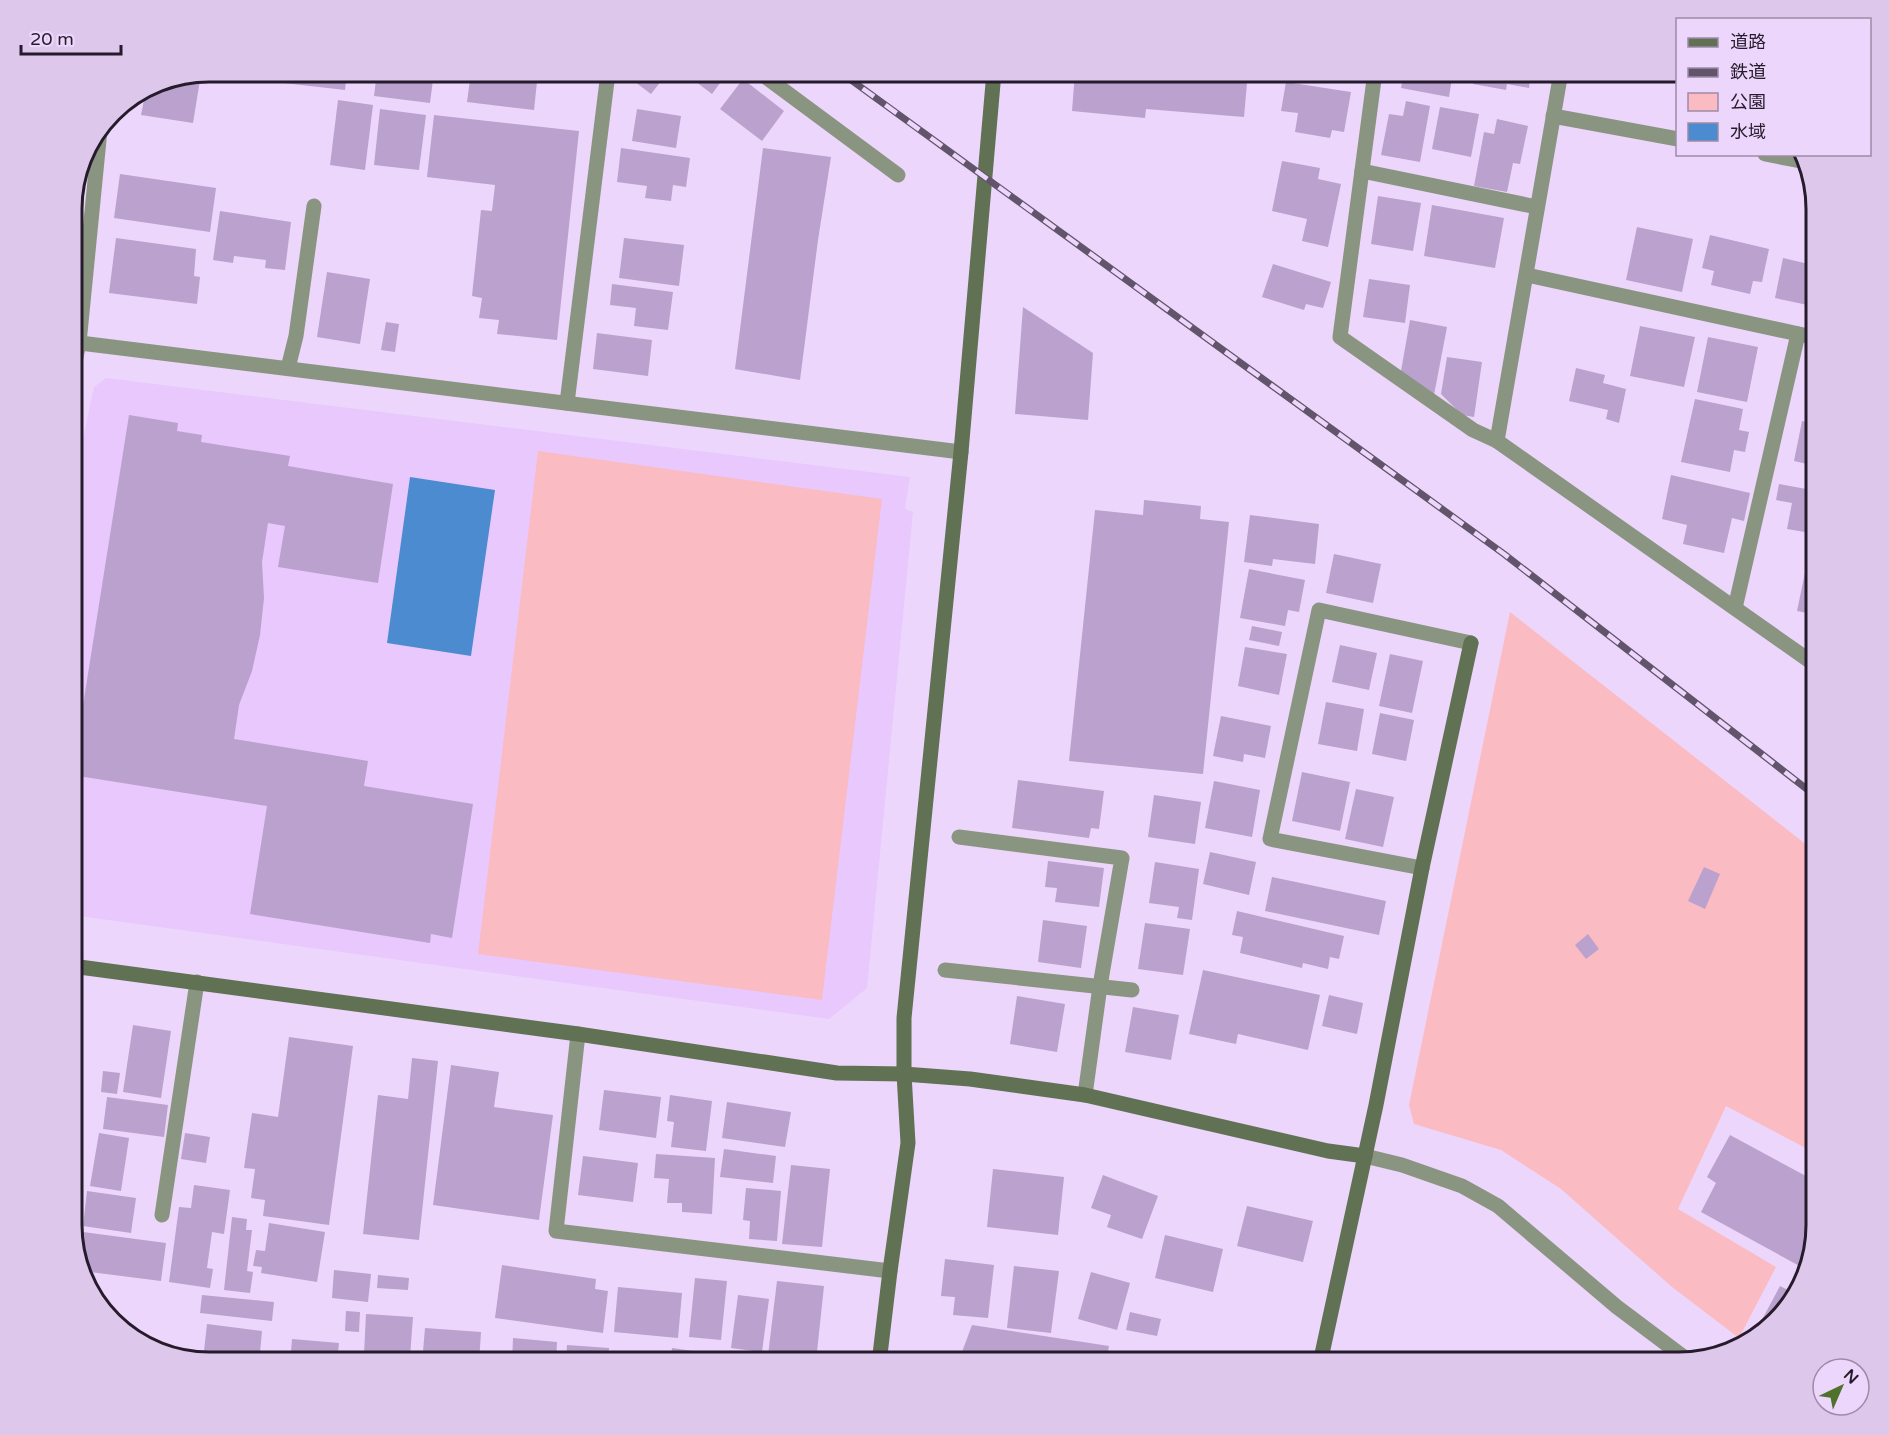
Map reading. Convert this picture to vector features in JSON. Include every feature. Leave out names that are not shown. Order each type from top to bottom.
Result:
[{"type":"street","points":[[567,402],[607,83]]},
{"type":"street","points":[[774,83],[898,175]]},
{"type":"street","points":[[880,1352],[908,1143],[904,1018],[961,452],[993,83]]},
{"type":"street","points":[[1374,83],[1340,337],[1473,430],[1497,441],[1806,658]]},
{"type":"street","points":[[1497,441],[1559,83]]},
{"type":"street","points":[[1553,116],[1676,139]]},
{"type":"street","points":[[83,281],[98,150]]},
{"type":"street","points":[[1775,156],[1796,160]]},
{"type":"street","points":[[1362,171],[1537,207]]},
{"type":"street","points":[[288,368],[296,336],[314,206]]},
{"type":"street","points":[[1527,275],[1806,336]]},
{"type":"street","points":[[1736,608],[1798,334]]},
{"type":"street","points":[[83,344],[961,452]]},
{"type":"street","points":[[1322,1352],[1365,1156],[1422,868],[1471,643],[1319,609],[1270,839],[1422,868]]},
{"type":"street","points":[[959,837],[1122,858],[1084,1095]]},
{"type":"street","points":[[83,967],[578,1034],[837,1073],[904,1074],[970,1079],[1084,1095],[1328,1150],[1365,1156],[1402,1165],[1462,1186],[1498,1206],[1617,1307],[1677,1352]]},
{"type":"street","points":[[945,970],[1132,990]]},
{"type":"street","points":[[162,1215],[197,982]]},
{"type":"street","points":[[578,1034],[556,1231],[890,1271]]},
{"type":"shaded area","points":[[106,378],[910,477],[905,509],[913,512],[867,988],[829,1019],[83,917],[83,439],[94,387]]},
{"type":"green space","points":[[538,451],[882,499],[822,1000],[478,954]]},
{"type":"green space","points":[[1510,612],[1806,844],[1806,1148],[1726,1106],[1678,1209],[1776,1267],[1740,1337],[1672,1287],[1561,1189],[1501,1150],[1414,1124],[1409,1105]]},
{"type":"water","points":[[410,477],[495,490],[471,656],[387,643]]},
{"type":"building","points":[[199,83],[193,123],[141,115],[146,100],[161,92]]},
{"type":"building","points":[[284,83],[346,83],[345,90]]},
{"type":"building","points":[[376,83],[433,83],[430,103],[374,96]]},
{"type":"building","points":[[470,83],[537,83],[534,110],[467,102]]},
{"type":"building","points":[[636,83],[660,83],[651,94]]},
{"type":"building","points":[[698,83],[720,83],[712,94]]},
{"type":"building","points":[[740,83],[748,83],[784,111],[762,141],[720,109]]},
{"type":"building","points":[[1074,83],[1247,83],[1244,117],[1146,109],[1145,118],[1072,111]]},
{"type":"building","points":[[1286,83],[1351,92],[1344,132],[1332,130],[1330,138],[1295,132],[1298,113],[1281,111]]},
{"type":"building","points":[[1402,83],[1451,83],[1449,97],[1401,88]]},
{"type":"building","points":[[1530,83],[1529,88],[1507,84],[1506,90],[1473,84]]},
{"type":"building","points":[[338,100],[373,105],[365,170],[330,165]]},
{"type":"building","points":[[1406,101],[1430,106],[1420,162],[1381,155],[1389,114],[1403,116]]},
{"type":"building","points":[[1440,107],[1479,114],[1471,157],[1432,149]]},
{"type":"building","points":[[380,109],[426,115],[419,170],[374,165]]},
{"type":"building","points":[[637,109],[681,116],[676,148],[632,141]]},
{"type":"building","points":[[434,115],[579,131],[557,340],[497,334],[499,320],[479,318],[482,298],[472,296],[481,210],[492,211],[495,185],[427,177]]},
{"type":"building","points":[[1497,119],[1528,126],[1520,164],[1513,163],[1507,192],[1474,186],[1484,132],[1494,134]]},
{"type":"building","points":[[621,148],[690,158],[686,187],[673,185],[671,201],[645,198],[647,186],[617,182]]},
{"type":"building","points":[[763,148],[831,157],[800,380],[735,369]]},
{"type":"building","points":[[1282,161],[1320,168],[1318,179],[1341,184],[1328,247],[1302,241],[1307,219],[1272,211]]},
{"type":"building","points":[[120,174],[216,188],[210,232],[114,218]]},
{"type":"building","points":[[1378,196],[1421,203],[1413,251],[1371,244]]},
{"type":"building","points":[[1432,205],[1504,218],[1495,268],[1424,256]]},
{"type":"building","points":[[220,211],[291,222],[285,270],[265,268],[266,260],[234,256],[233,263],[213,260]]},
{"type":"building","points":[[1637,227],[1693,239],[1682,292],[1626,280]]},
{"type":"building","points":[[1710,235],[1769,249],[1762,282],[1753,281],[1750,294],[1711,285],[1714,271],[1702,268]]},
{"type":"building","points":[[116,238],[196,249],[194,276],[200,277],[197,304],[109,293]]},
{"type":"building","points":[[624,238],[684,245],[679,286],[619,278]]},
{"type":"building","points":[[1783,258],[1806,263],[1806,305],[1775,298]]},
{"type":"building","points":[[1273,264],[1331,282],[1323,308],[1306,304],[1304,310],[1262,297]]},
{"type":"building","points":[[327,272],[370,279],[360,344],[317,337]]},
{"type":"building","points":[[1369,279],[1410,285],[1405,323],[1363,317]]},
{"type":"building","points":[[612,284],[673,292],[668,330],[634,326],[636,308],[610,305]]},
{"type":"building","points":[[1023,307],[1093,353],[1088,420],[1015,414]]},
{"type":"building","points":[[1410,320],[1447,327],[1434,395],[1401,371]]},
{"type":"building","points":[[386,322],[399,324],[395,352],[381,350]]},
{"type":"building","points":[[1640,326],[1695,337],[1684,387],[1630,376]]},
{"type":"building","points":[[597,333],[652,340],[648,376],[593,369]]},
{"type":"building","points":[[1708,337],[1758,347],[1747,402],[1697,392]]},
{"type":"building","points":[[1447,357],[1482,362],[1474,417],[1462,415],[1441,394]]},
{"type":"building","points":[[1576,368],[1605,375],[1603,383],[1626,389],[1619,423],[1606,419],[1608,410],[1569,401]]},
{"type":"building","points":[[1695,399],[1743,409],[1739,430],[1749,432],[1745,452],[1734,450],[1730,472],[1681,462]]},
{"type":"building","points":[[129,415],[178,423],[177,431],[202,435],[201,442],[290,456],[288,466],[393,484],[378,583],[278,567],[285,526],[268,523],[262,562],[264,598],[260,635],[252,671],[239,705],[234,739],[368,761],[364,786],[473,804],[452,938],[431,934],[430,943],[250,914],[267,806],[83,777],[83,706]]},
{"type":"building","points":[[1802,421],[1806,422],[1806,464],[1794,461]]},
{"type":"building","points":[[1671,475],[1750,493],[1744,521],[1732,518],[1724,553],[1683,544],[1687,525],[1662,519]]},
{"type":"building","points":[[1779,484],[1806,489],[1806,532],[1787,529],[1792,503],[1776,500]]},
{"type":"building","points":[[1144,500],[1201,506],[1200,519],[1229,522],[1203,774],[1069,761],[1095,510],[1143,515]]},
{"type":"building","points":[[1250,515],[1319,524],[1315,564],[1273,559],[1272,566],[1244,562]]},
{"type":"building","points":[[1334,554],[1381,564],[1373,603],[1326,593]]},
{"type":"building","points":[[1806,568],[1806,613],[1797,611]]},
{"type":"building","points":[[1249,569],[1305,580],[1299,612],[1288,610],[1285,626],[1240,618]]},
{"type":"building","points":[[1252,626],[1282,632],[1279,646],[1249,640]]},
{"type":"building","points":[[1340,645],[1377,653],[1369,690],[1332,682]]},
{"type":"building","points":[[1245,647],[1287,654],[1279,695],[1238,686]]},
{"type":"building","points":[[1390,654],[1423,661],[1412,713],[1379,706]]},
{"type":"building","points":[[1326,702],[1364,709],[1357,751],[1318,744]]},
{"type":"building","points":[[1380,713],[1414,720],[1406,761],[1372,754]]},
{"type":"building","points":[[1221,716],[1271,726],[1265,758],[1244,754],[1243,762],[1213,756]]},
{"type":"building","points":[[1302,772],[1350,782],[1340,831],[1292,821]]},
{"type":"building","points":[[1018,780],[1104,791],[1099,829],[1091,828],[1089,838],[1012,828]]},
{"type":"building","points":[[1214,781],[1260,790],[1252,837],[1205,828]]},
{"type":"building","points":[[1356,789],[1394,797],[1383,847],[1345,839]]},
{"type":"building","points":[[1154,795],[1201,802],[1195,844],[1148,837]]},
{"type":"building","points":[[1210,852],[1256,862],[1249,895],[1203,884]]},
{"type":"building","points":[[1048,861],[1104,868],[1099,907],[1055,902],[1057,888],[1045,887]]},
{"type":"building","points":[[1155,862],[1199,869],[1192,920],[1177,918],[1179,907],[1149,903]]},
{"type":"building","points":[[1704,867],[1720,874],[1705,909],[1688,901]]},
{"type":"building","points":[[1272,877],[1386,901],[1379,935],[1265,911]]},
{"type":"building","points":[[1237,911],[1344,936],[1339,959],[1330,957],[1328,969],[1303,963],[1302,968],[1240,953],[1243,937],[1232,935]]},
{"type":"building","points":[[1043,920],[1087,926],[1081,968],[1038,962]]},
{"type":"building","points":[[1145,923],[1190,929],[1183,975],[1138,969]]},
{"type":"building","points":[[1588,934],[1599,949],[1586,959],[1575,945]]},
{"type":"building","points":[[1203,970],[1320,995],[1308,1050],[1238,1034],[1236,1044],[1189,1034]]},
{"type":"building","points":[[1329,995],[1363,1003],[1357,1034],[1322,1026]]},
{"type":"building","points":[[1017,996],[1065,1004],[1057,1052],[1010,1044]]},
{"type":"building","points":[[1133,1007],[1179,1015],[1171,1060],[1125,1052]]},
{"type":"building","points":[[133,1025],[171,1031],[161,1098],[123,1092]]},
{"type":"building","points":[[289,1037],[353,1046],[329,1225],[263,1216],[265,1200],[251,1198],[255,1169],[244,1168],[252,1113],[278,1117]]},
{"type":"building","points":[[412,1058],[438,1061],[419,1240],[363,1234],[378,1095],[408,1099]]},
{"type":"building","points":[[451,1065],[499,1072],[494,1107],[553,1115],[539,1220],[433,1205]]},
{"type":"building","points":[[103,1071],[120,1073],[117,1094],[101,1092]]},
{"type":"building","points":[[604,1090],[661,1097],[656,1138],[599,1130]]},
{"type":"building","points":[[670,1095],[712,1101],[706,1151],[671,1147],[674,1122],[667,1121]]},
{"type":"building","points":[[107,1097],[168,1105],[164,1137],[103,1129]]},
{"type":"building","points":[[727,1102],[791,1112],[785,1147],[722,1138]]},
{"type":"building","points":[[99,1133],[129,1138],[121,1191],[90,1186]]},
{"type":"building","points":[[185,1133],[210,1137],[206,1163],[181,1159]]},
{"type":"building","points":[[1730,1135],[1806,1176],[1806,1234],[1800,1266],[1701,1212],[1716,1183],[1707,1177]]},
{"type":"building","points":[[724,1149],[776,1156],[773,1183],[720,1177]]},
{"type":"building","points":[[656,1154],[715,1158],[712,1214],[682,1212],[682,1203],[667,1203],[669,1179],[654,1178]]},
{"type":"building","points":[[583,1156],[638,1163],[633,1202],[578,1195]]},
{"type":"building","points":[[791,1165],[830,1169],[822,1247],[782,1244]]},
{"type":"building","points":[[993,1169],[1064,1177],[1058,1235],[987,1227]]},
{"type":"building","points":[[1103,1175],[1158,1196],[1142,1239],[1107,1227],[1111,1215],[1091,1208]]},
{"type":"building","points":[[194,1185],[230,1190],[224,1234],[212,1232],[207,1268],[213,1269],[210,1288],[169,1282],[179,1207],[191,1208]]},
{"type":"building","points":[[746,1188],[781,1191],[777,1241],[749,1239],[750,1221],[743,1220]]},
{"type":"building","points":[[87,1191],[136,1198],[131,1233],[83,1226]]},
{"type":"building","points":[[1247,1206],[1313,1221],[1303,1262],[1237,1246]]},
{"type":"building","points":[[232,1217],[247,1219],[246,1230],[252,1230],[247,1271],[253,1272],[250,1293],[224,1290]]},
{"type":"building","points":[[269,1223],[325,1232],[317,1282],[261,1273],[262,1267],[253,1266],[256,1250],[265,1251]]},
{"type":"building","points":[[83,1232],[166,1243],[161,1281],[91,1272]]},
{"type":"building","points":[[1165,1235],[1223,1249],[1213,1292],[1155,1278]]},
{"type":"building","points":[[945,1259],[994,1265],[988,1318],[953,1315],[955,1297],[941,1296]]},
{"type":"building","points":[[502,1265],[596,1279],[595,1289],[608,1291],[603,1333],[495,1318]]},
{"type":"building","points":[[1014,1266],[1059,1271],[1051,1333],[1007,1328]]},
{"type":"building","points":[[334,1270],[371,1274],[368,1302],[332,1298]]},
{"type":"building","points":[[1091,1272],[1130,1283],[1117,1330],[1078,1319]]},
{"type":"building","points":[[378,1275],[409,1278],[408,1290],[377,1288]]},
{"type":"building","points":[[695,1278],[727,1281],[721,1340],[689,1337]]},
{"type":"building","points":[[777,1281],[824,1286],[817,1352],[768,1352]]},
{"type":"building","points":[[1780,1286],[1788,1290],[1775,1309],[1760,1323]]},
{"type":"building","points":[[618,1287],[682,1293],[678,1338],[614,1332]]},
{"type":"building","points":[[202,1295],[274,1302],[272,1321],[200,1313]]},
{"type":"building","points":[[738,1295],[769,1299],[762,1352],[731,1348]]},
{"type":"building","points":[[346,1311],[360,1312],[359,1332],[345,1331]]},
{"type":"building","points":[[1130,1312],[1161,1319],[1157,1336],[1126,1330]]},
{"type":"building","points":[[366,1314],[413,1317],[410,1352],[364,1352]]},
{"type":"building","points":[[207,1324],[262,1331],[260,1352],[204,1352]]},
{"type":"building","points":[[972,1325],[1109,1346],[1108,1352],[962,1352]]},
{"type":"building","points":[[425,1328],[481,1332],[480,1352],[423,1352]]},
{"type":"building","points":[[513,1338],[557,1342],[557,1352],[512,1352]]},
{"type":"building","points":[[292,1339],[339,1343],[338,1352],[291,1352]]},
{"type":"building","points":[[567,1345],[609,1348],[609,1352],[567,1352]]},
{"type":"building","points":[[672,1348],[700,1352],[671,1352]]},
{"type":"railway","points":[[855,83],[1504,554],[1806,788]]}]
